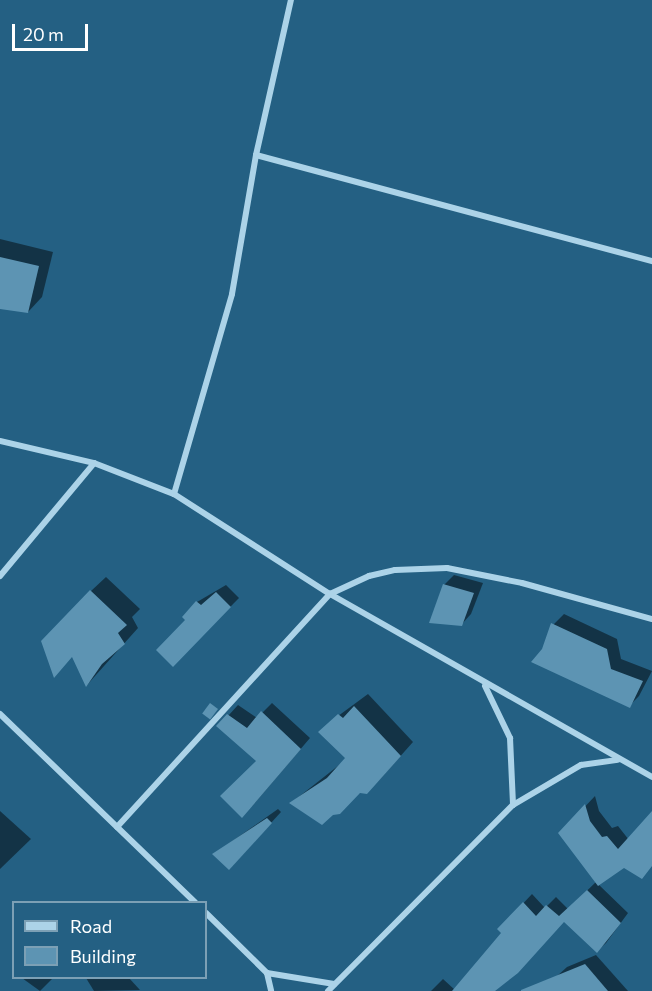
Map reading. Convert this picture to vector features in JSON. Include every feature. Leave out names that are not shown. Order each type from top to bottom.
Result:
[{"type":"street","points":[[174,494],[232,294],[256,155],[291,0]]},
{"type":"street","points":[[256,155],[652,261]]},
{"type":"street","points":[[0,441],[94,463],[174,494],[330,594],[484,684],[652,777]]},
{"type":"street","points":[[0,576],[94,463]]},
{"type":"street","points":[[117,827],[330,594],[369,576],[395,570],[447,568],[522,583],[652,620]]},
{"type":"street","points":[[484,684],[510,738],[513,805]]},
{"type":"street","points":[[0,714],[193,901]]},
{"type":"street","points":[[328,991],[513,805],[581,765],[618,760]]},
{"type":"street","points":[[207,914],[267,973],[271,991]]},
{"type":"street","points":[[267,973],[334,984]]},
{"type":"building","points":[[0,257],[39,266],[28,313],[0,309]]},
{"type":"building","points":[[443,584],[474,593],[462,626],[429,623]]},
{"type":"building","points":[[90,590],[127,625],[118,633],[125,644],[102,664],[86,687],[72,657],[54,678],[41,641]]},
{"type":"building","points":[[216,592],[231,607],[173,667],[156,650],[185,620],[182,617],[196,601],[201,605]]},
{"type":"building","points":[[551,623],[607,649],[611,669],[643,681],[630,708],[531,662],[542,649]]},
{"type":"building","points":[[210,703],[218,709],[210,719],[202,713]]},
{"type":"building","points":[[354,706],[401,756],[367,794],[360,793],[340,814],[333,815],[322,825],[289,803],[327,778],[345,758],[318,732],[338,714],[343,718]]},
{"type":"building","points":[[261,711],[301,749],[242,818],[220,796],[256,761],[216,726],[227,714],[247,728]]},
{"type":"building","points":[[585,804],[590,821],[602,837],[607,836],[618,849],[652,811],[652,866],[642,879],[624,868],[598,886],[558,833]]},
{"type":"building","points":[[267,818],[272,823],[229,870],[212,854]]},
{"type":"building","points":[[587,890],[621,923],[597,953],[564,922],[518,973],[495,991],[452,991],[501,933],[497,929],[523,902],[536,916],[546,905],[559,916]]},
{"type":"building","points":[[585,964],[608,991],[521,991],[521,990]]}]
